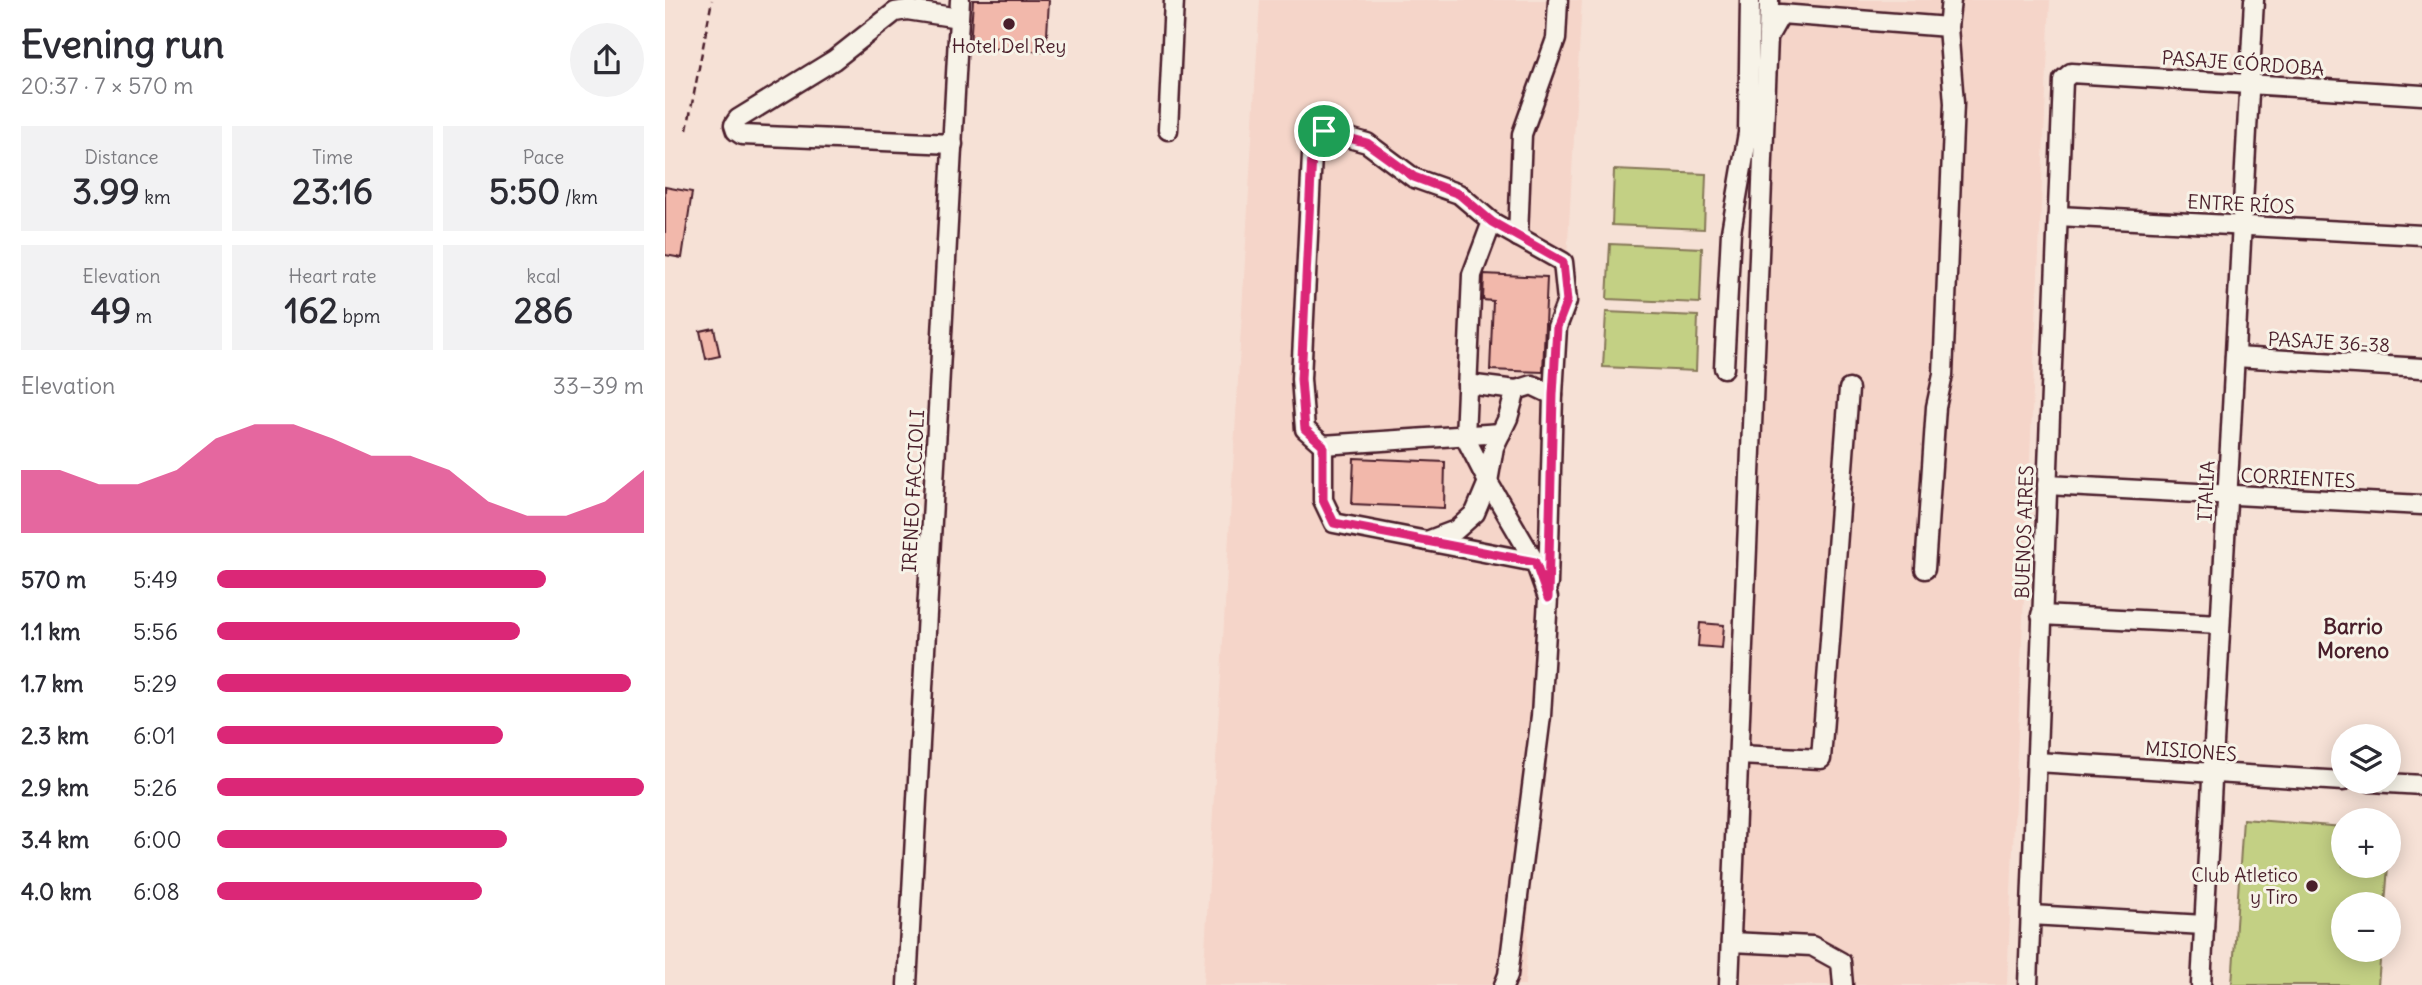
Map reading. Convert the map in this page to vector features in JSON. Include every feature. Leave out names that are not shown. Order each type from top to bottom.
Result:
[{"type":"street","points":[[1168,130],[1174,0]]},
{"type":"street","points":[[1518,237],[1522,134],[1556,39],[1558,0]]},
{"type":"street","points":[[1724,368],[1731,232],[1748,133],[1750,0]]},
{"type":"street","points":[[1732,980],[1731,942],[1769,0]]},
{"type":"street","points":[[1925,569],[1936,407],[1943,374],[1954,103],[1948,27],[1951,0]]},
{"type":"street","name":"ITALIA","points":[[2201,985],[2254,0]]},
{"type":"street","points":[[953,144],[741,135],[734,125],[739,119],[834,60],[895,12],[960,9]]},
{"type":"street","name":"IRENEO FACCIOLI","points":[[907,985],[960,9]]},
{"type":"street","points":[[1768,37],[1781,14],[1948,27]]},
{"type":"street","name":"PASAJE CÓRDOBA","points":[[2063,80],[2071,73],[2422,95]]},
{"type":"street","name":"BUENOS AIRES","points":[[2028,985],[2063,80]]},
{"type":"street","points":[[1501,433],[1323,445],[1305,429],[1301,379],[1312,155],[1324,131],[1367,143],[1414,177],[1459,194],[1492,222],[1563,262],[1567,301],[1557,327],[1548,598],[1541,716],[1512,948],[1504,985]]},
{"type":"street","name":"ENTRE RÍOS","points":[[2058,216],[2422,235]]},
{"type":"street","points":[[1492,222],[1472,275],[1465,437],[1535,562],[1548,598]]},
{"type":"street","name":"PASAJE 36-38","points":[[2235,358],[2422,368]]},
{"type":"street","points":[[1467,384],[1516,390],[1532,385],[1553,395]]},
{"type":"street","points":[[1739,755],[1821,759],[1849,389]]},
{"type":"street","points":[[1426,541],[1456,530],[1475,513],[1488,482],[1494,446],[1508,418],[1516,390]]},
{"type":"street","points":[[1323,445],[1323,500],[1334,523],[1535,562]]},
{"type":"street","name":"CORRIENTES","points":[[2047,485],[2422,505]]},
{"type":"street","points":[[2041,615],[2220,624]]},
{"type":"street","name":"MISIONES","points":[[2037,762],[2331,780]]},
{"type":"street","points":[[2401,784],[2422,785]]},
{"type":"street","points":[[2031,915],[2204,925]]},
{"type":"street","points":[[1731,942],[1812,946],[1841,962],[1843,985]]},
{"type":"path","points":[[687,130],[712,0]]},
{"type":"shaded area","points":[[1260,0],[1582,0],[1525,985],[1203,985]]},
{"type":"shaded area","points":[[1761,0],[2050,0],[2007,985],[1719,985]]},
{"type":"green space","points":[[1614,170],[1706,174],[1704,229],[1612,225]]},
{"type":"green space","points":[[1610,244],[1702,248],[1700,303],[1607,299]]},
{"type":"green space","points":[[1606,312],[1698,316],[1696,371],[1603,367]]},
{"type":"green space","name":"Club Atletico y Tiro","points":[[2243,819],[2331,826],[2331,878],[2387,878],[2386,892],[2331,892],[2331,962],[2380,962],[2378,985],[2232,985]]},
{"type":"building","name":"Hotel Del Rey","points":[[973,0],[1049,0],[1046,52],[970,47]]},
{"type":"building","points":[[665,187],[692,192],[682,258],[665,255]]},
{"type":"building","points":[[1484,274],[1547,277],[1543,372],[1490,370],[1493,301],[1483,300]]},
{"type":"building","points":[[714,328],[720,356],[706,359],[700,331]]},
{"type":"building","points":[[1354,458],[1445,462],[1444,508],[1352,504]]},
{"type":"building","points":[[1700,623],[1724,625],[1722,648],[1698,646]]},
{"type":"place","name":"Hotel Del Rey","points":[[1009,24]]},
{"type":"place","name":"Club Atletico y Tiro","points":[[2312,886]]},
{"type":"district","name":"Barrio Moreno","points":[[2353,638]]},
{"type":"route","points":[[1324,131],[1367,143],[1414,177],[1459,194],[1492,222],[1563,262],[1567,301],[1557,327],[1548,598],[1535,562],[1334,523],[1323,500],[1323,445],[1305,429],[1301,379],[1312,155],[1324,131]]}]
